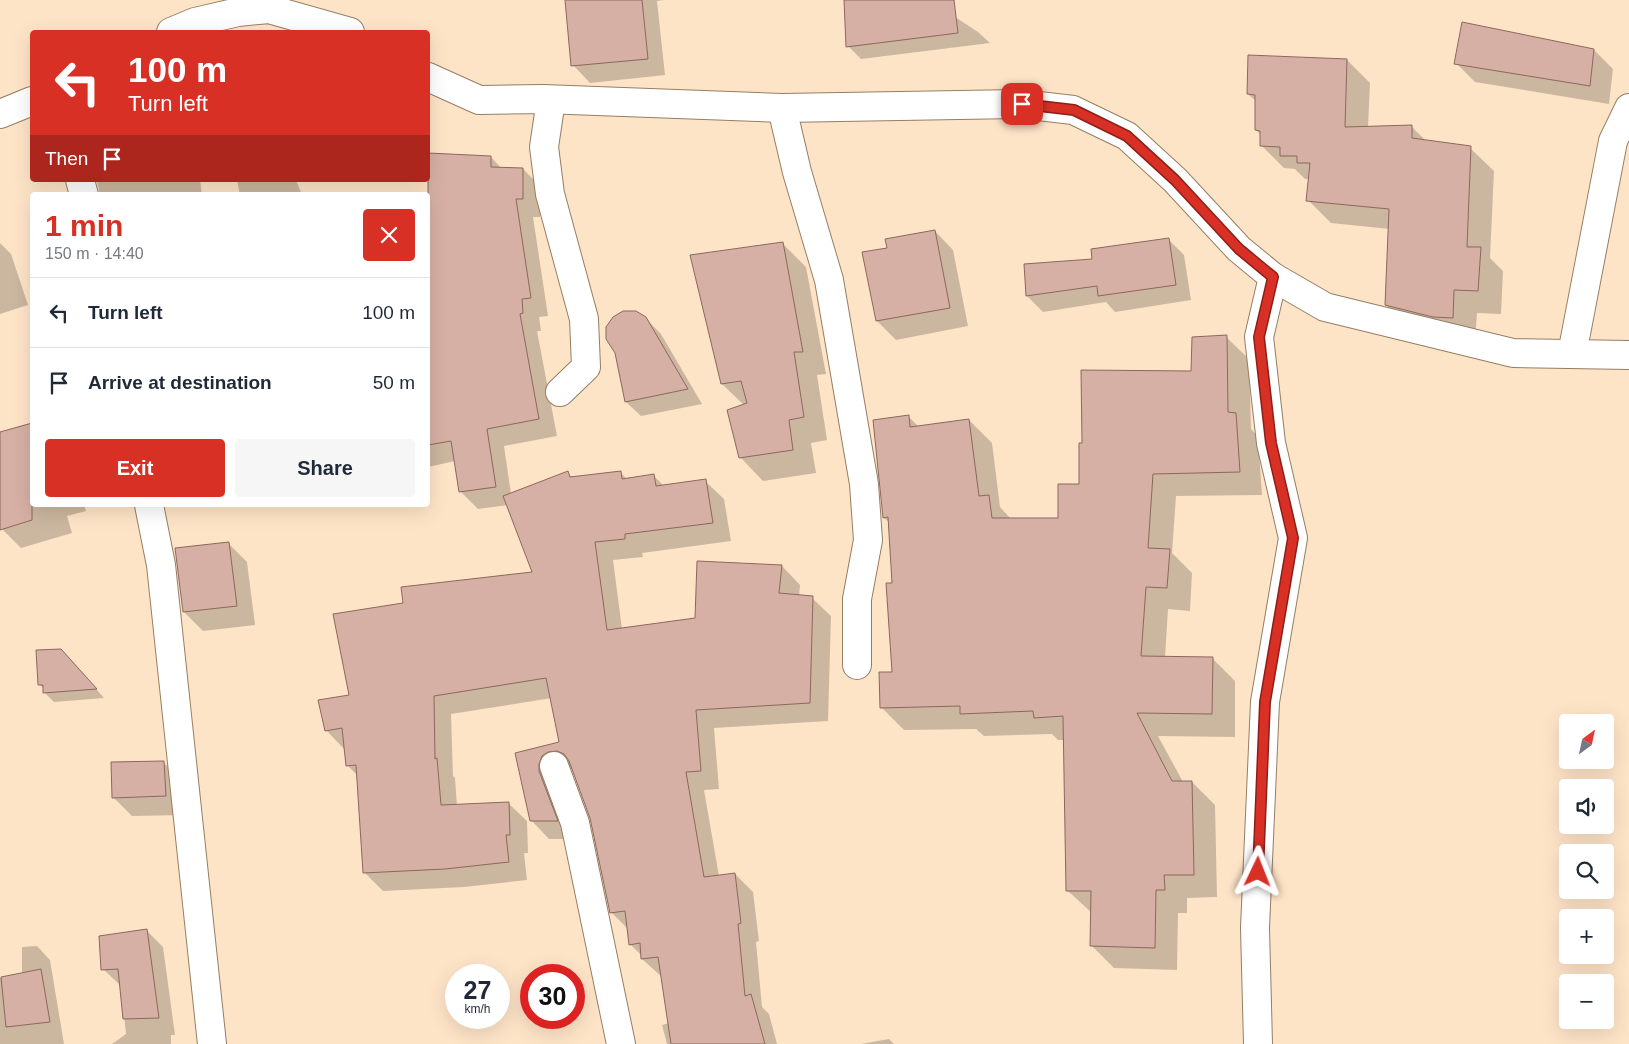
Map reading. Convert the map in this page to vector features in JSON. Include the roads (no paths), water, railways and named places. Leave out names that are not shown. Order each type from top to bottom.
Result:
[{"type":"street","points":[[176,30],[195,22],[261,5],[343,30]]},
{"type":"street","points":[[430,78],[479,100],[551,100],[782,108],[1022,104],[1074,110],[1127,136],[1175,180],[1239,249],[1273,277],[1325,307],[1513,353],[1629,355]]},
{"type":"street","points":[[551,100],[544,147],[550,194],[584,319],[586,368],[560,392]]},
{"type":"street","points":[[0,114],[30,101]]},
{"type":"street","points":[[782,108],[797,172],[828,280],[864,484],[868,540],[858,599],[857,665]]},
{"type":"street","points":[[1572,354],[1613,141],[1629,108]]},
{"type":"street","points":[[1258,1044],[1256,928],[1265,702],[1293,538],[1271,443],[1259,337],[1273,277]]},
{"type":"street","points":[[149,507],[161,566],[212,1044]]},
{"type":"street","points":[[554,766],[575,823],[621,1044]]}]
